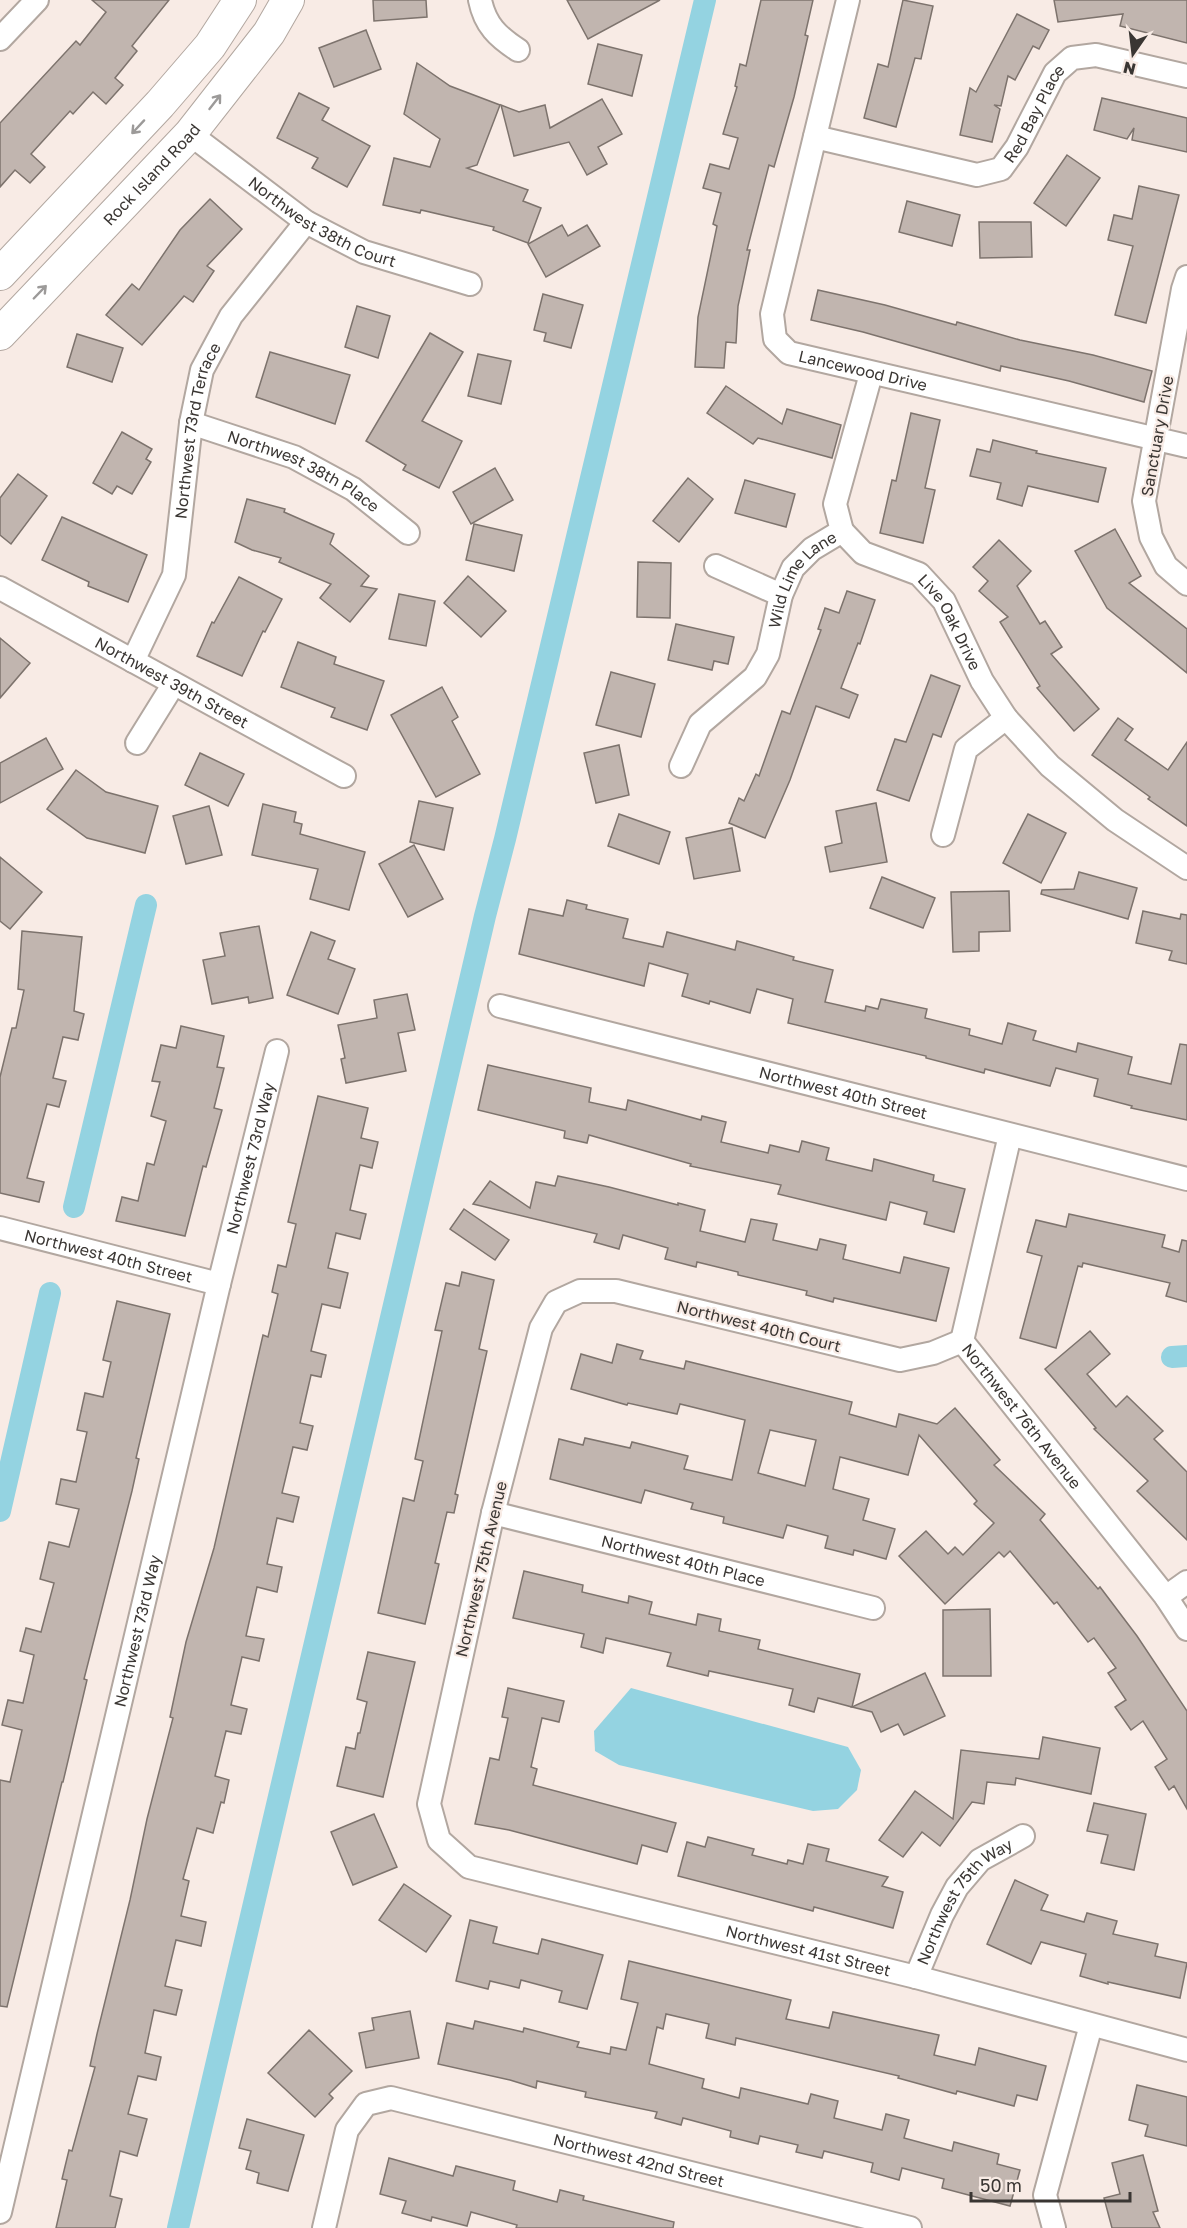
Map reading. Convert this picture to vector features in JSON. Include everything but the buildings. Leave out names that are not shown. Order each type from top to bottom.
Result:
[{"type":"main road","points":[[0,274],[160,104],[210,46],[240,0]]},
{"type":"main road","name":"Rock Island Road","points":[[0,334],[190,134],[269,33],[288,0]]},
{"type":"street","points":[[0,39],[38,0]]},
{"type":"street","points":[[480,0],[482,11],[498,37],[518,50]]},
{"type":"street","name":"Lancewood Drive","points":[[848,0],[772,314],[775,339],[789,353],[1187,446]]},
{"type":"street","name":"Red Bay Place","points":[[815,137],[977,176],[1001,169],[1017,147],[1055,73],[1072,58],[1096,56],[1187,76]]},
{"type":"street","name":"Northwest 38th Court","points":[[190,134],[306,222],[364,252],[470,284]]},
{"type":"street","name":"Northwest 73rd Terrace","points":[[133,661],[174,575],[191,423],[202,370],[231,316],[306,222]]},
{"type":"street","name":"Sanctuary Drive","points":[[1187,277],[1144,501],[1150,537],[1166,566],[1187,584]]},
{"type":"street","name":"Wild Lime Lane","points":[[681,766],[700,724],[755,677],[768,654],[781,595],[793,568],[812,549],[842,531],[835,504],[871,374]]},
{"type":"street","name":"Northwest 38th Place","points":[[191,423],[294,457],[353,489],[408,533]]},
{"type":"street","name":"Live Oak Drive","points":[[842,531],[863,553],[920,573],[944,601],[982,681],[1006,718],[1050,766],[1115,820],[1187,868]]},
{"type":"street","points":[[716,566],[781,595]]},
{"type":"street","name":"Northwest 39th Street","points":[[0,588],[173,685],[344,776]]},
{"type":"street","points":[[137,743],[173,685]]},
{"type":"street","points":[[943,835],[966,749],[1006,718]]},
{"type":"street","name":"Northwest 40th Street","points":[[500,1006],[1187,1179]]},
{"type":"street","name":"Northwest 73rd Way","points":[[0,2212],[219,1284],[277,1051]]},
{"type":"street","name":"Northwest 76th Avenue","points":[[1010,1135],[962,1341],[1166,1597],[1187,1629]]},
{"type":"street","name":"Northwest 40th Street","points":[[0,1228],[219,1284]]},
{"type":"street","name":"Northwest 40th Court","points":[[556,1302],[580,1291],[616,1291],[900,1360],[933,1353],[962,1341]]},
{"type":"street","name":"Northwest 75th Avenue","points":[[439,1840],[429,1804],[493,1513],[541,1328],[556,1302]]},
{"type":"street","name":"Northwest 40th Place","points":[[493,1513],[873,1608]]},
{"type":"street","points":[[1166,1597],[1187,1582]]},
{"type":"street","name":"Northwest 75th Way","points":[[916,1977],[942,1915],[957,1887],[980,1860],[1023,1836]]},
{"type":"street","name":"Northwest 41st Street","points":[[439,1840],[469,1867],[916,1977],[1187,2050]]},
{"type":"street","points":[[1052,2227],[1045,2195],[1091,2025]]},
{"type":"street","name":"Northwest 42nd Street","points":[[324,2228],[347,2130],[366,2104],[391,2098],[910,2228]]},
{"type":"water","points":[[631,1688],[848,1747],[861,1770],[857,1790],[838,1809],[813,1811],[619,1765],[595,1751],[594,1731]]},
{"type":"waterway","points":[[178,2228],[485,916],[705,0]]},
{"type":"waterway","points":[[74,1207],[146,905]]},
{"type":"waterway","points":[[0,1511],[50,1293]]},
{"type":"waterway","points":[[1172,1357],[1187,1356]]}]
